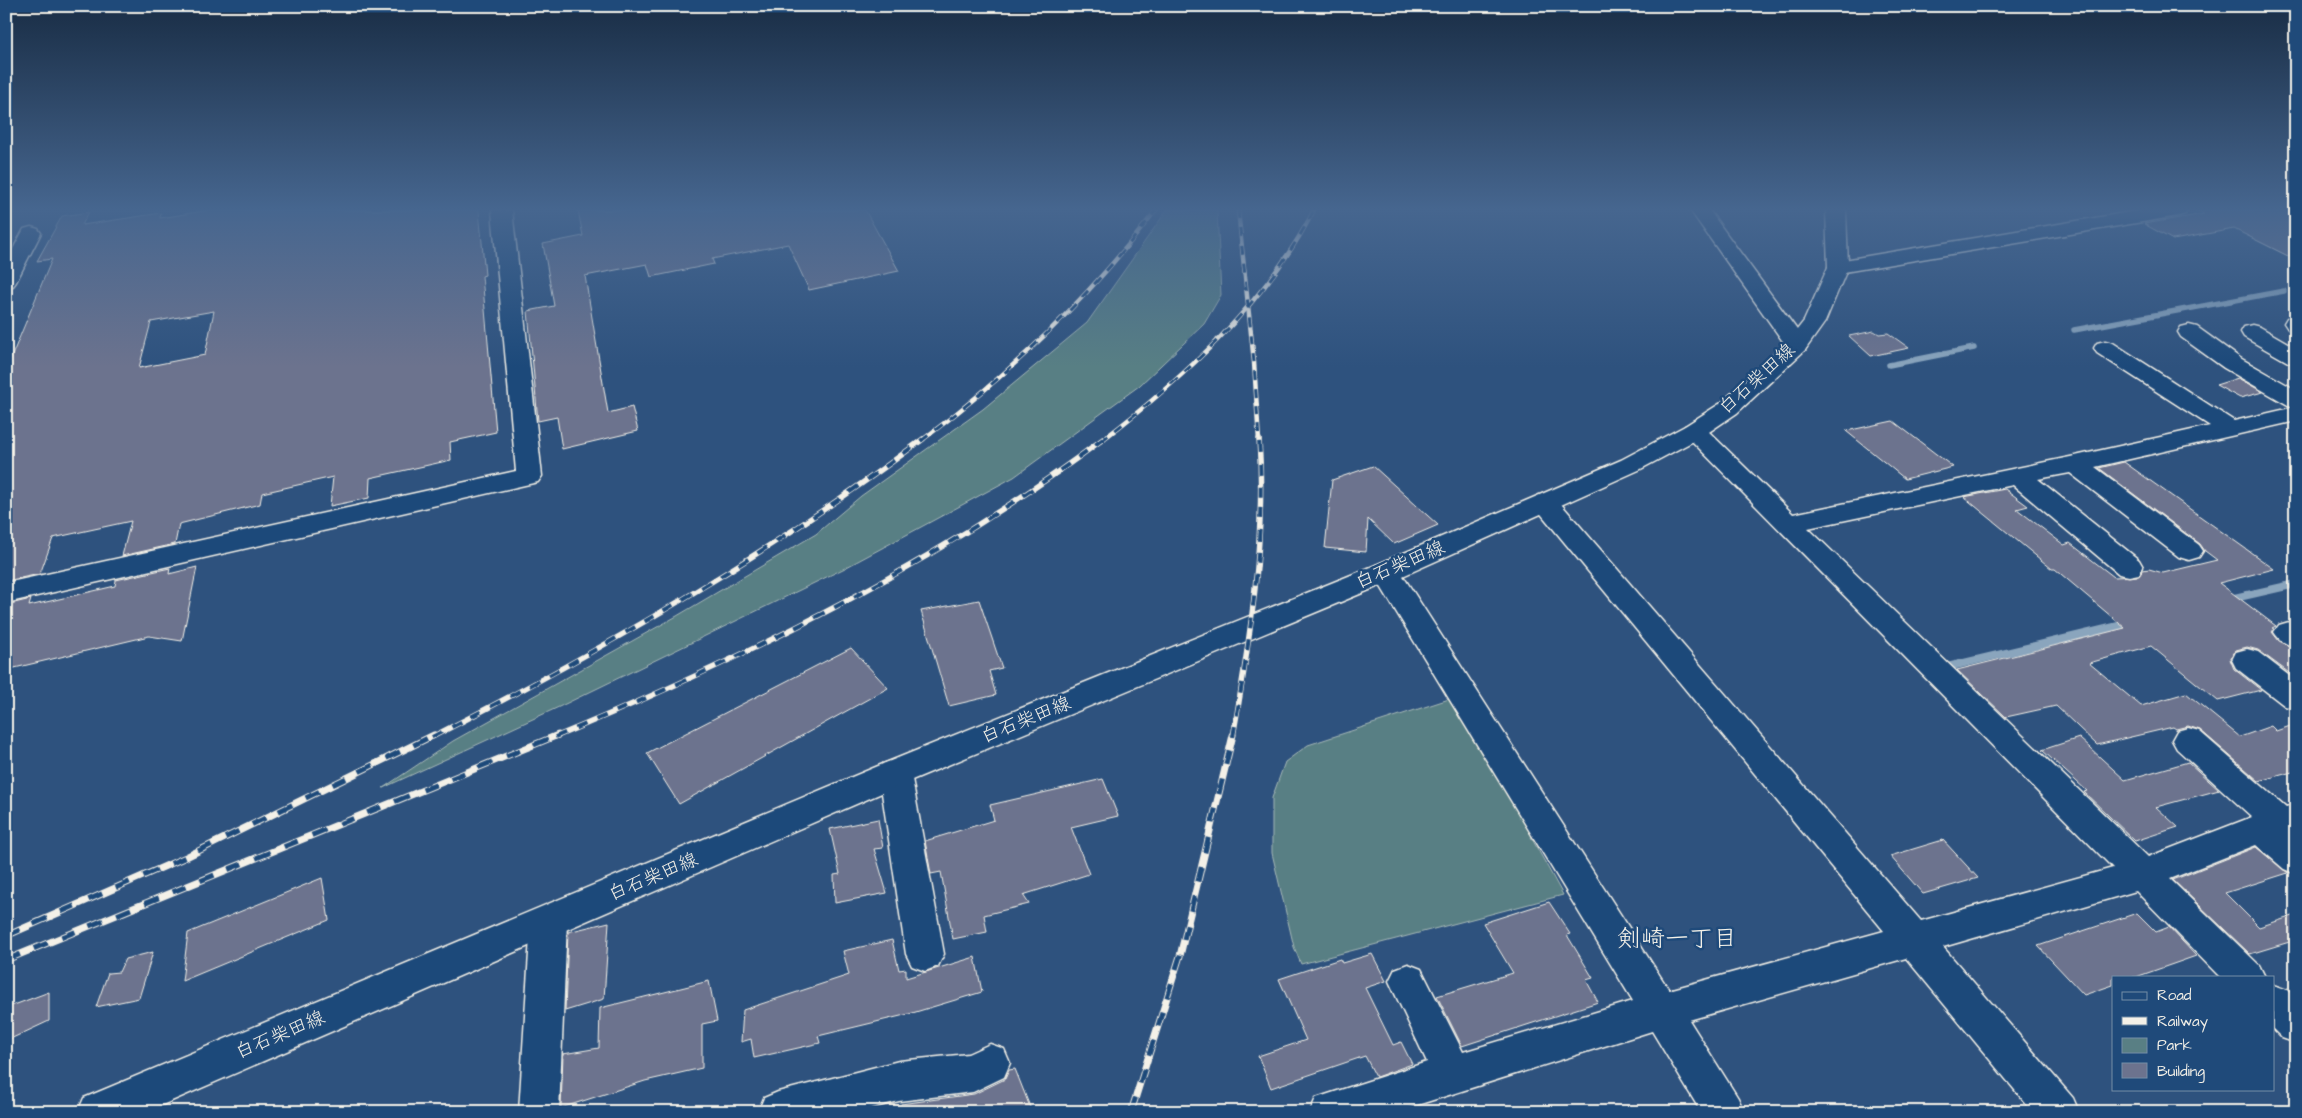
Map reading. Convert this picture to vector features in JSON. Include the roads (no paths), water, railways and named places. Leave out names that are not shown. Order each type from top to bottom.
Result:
[{"type":"street","points":[[6,282],[16,262]]},
{"type":"street","points":[[6,593],[530,476],[507,262]]},
{"type":"street","points":[[1736,262],[1797,345]]},
{"type":"street","name":"白石柴田線","points":[[98,1112],[895,773],[1386,572],[1546,503],[1630,464],[1694,431],[1729,408],[1797,345],[1814,322],[1838,267],[1838,262]]},
{"type":"street","points":[[1838,267],[1867,262]]},
{"type":"street","points":[[2189,332],[2232,363],[2296,400]]},
{"type":"street","points":[[2252,332],[2296,357]]},
{"type":"street","points":[[2104,348],[2232,430]]},
{"type":"street","points":[[1789,523],[2075,464],[2296,414]]},
{"type":"street","points":[[1694,431],[2245,976]]},
{"type":"street","points":[[2075,464],[2189,551]]},
{"type":"street","points":[[2017,475],[2129,568]]},
{"type":"street","points":[[1546,503],[2058,1112]]},
{"type":"street","points":[[1386,572],[1565,859],[1662,1010],[1724,1112]]},
{"type":"street","points":[[2247,660],[2296,698]]},
{"type":"street","points":[[2188,740],[2279,823],[2296,859]]},
{"type":"street","points":[[895,773],[925,954]]},
{"type":"street","points":[[1330,1112],[1454,1076],[1662,1010],[2141,875],[2279,823]]},
{"type":"street","points":[[539,1112],[549,921]]},
{"type":"street","points":[[1408,981],[1454,1076]]},
{"type":"street","points":[[2274,1004],[2296,1025]]},
{"type":"street","points":[[778,1112],[899,1080],[972,1073],[990,1063]]},
{"type":"waterway","points":[[2074,330],[2284,291]]},
{"type":"waterway","points":[[1889,365],[1974,348]]},
{"type":"waterway","points":[[2230,599],[2296,584]]},
{"type":"waterway","points":[[1943,668],[2131,623]]},
{"type":"railway","points":[[921,441],[1017,362],[1075,305],[1113,262]]},
{"type":"railway","points":[[1243,262],[1248,306]]},
{"type":"railway","points":[[1248,306],[1282,262]]},
{"type":"railway","points":[[1101,441],[1192,365],[1221,337],[1248,306]]},
{"type":"railway","points":[[1248,306],[1259,441]]},
{"type":"railway","points":[[432,737],[622,635],[745,561],[806,522],[923,439]]},
{"type":"railway","points":[[555,737],[769,641],[907,568],[1039,485],[1103,439]]},
{"type":"railway","points":[[1233,737],[1251,626],[1255,588],[1260,514],[1261,476],[1259,439]]},
{"type":"railway","points":[[6,936],[186,857],[434,735]]},
{"type":"railway","points":[[6,960],[558,735]]},
{"type":"railway","points":[[1131,1112],[1180,956],[1233,735]]},
{"type":"district","name":"剣崎一丁目","points":[[1677,939]]}]
